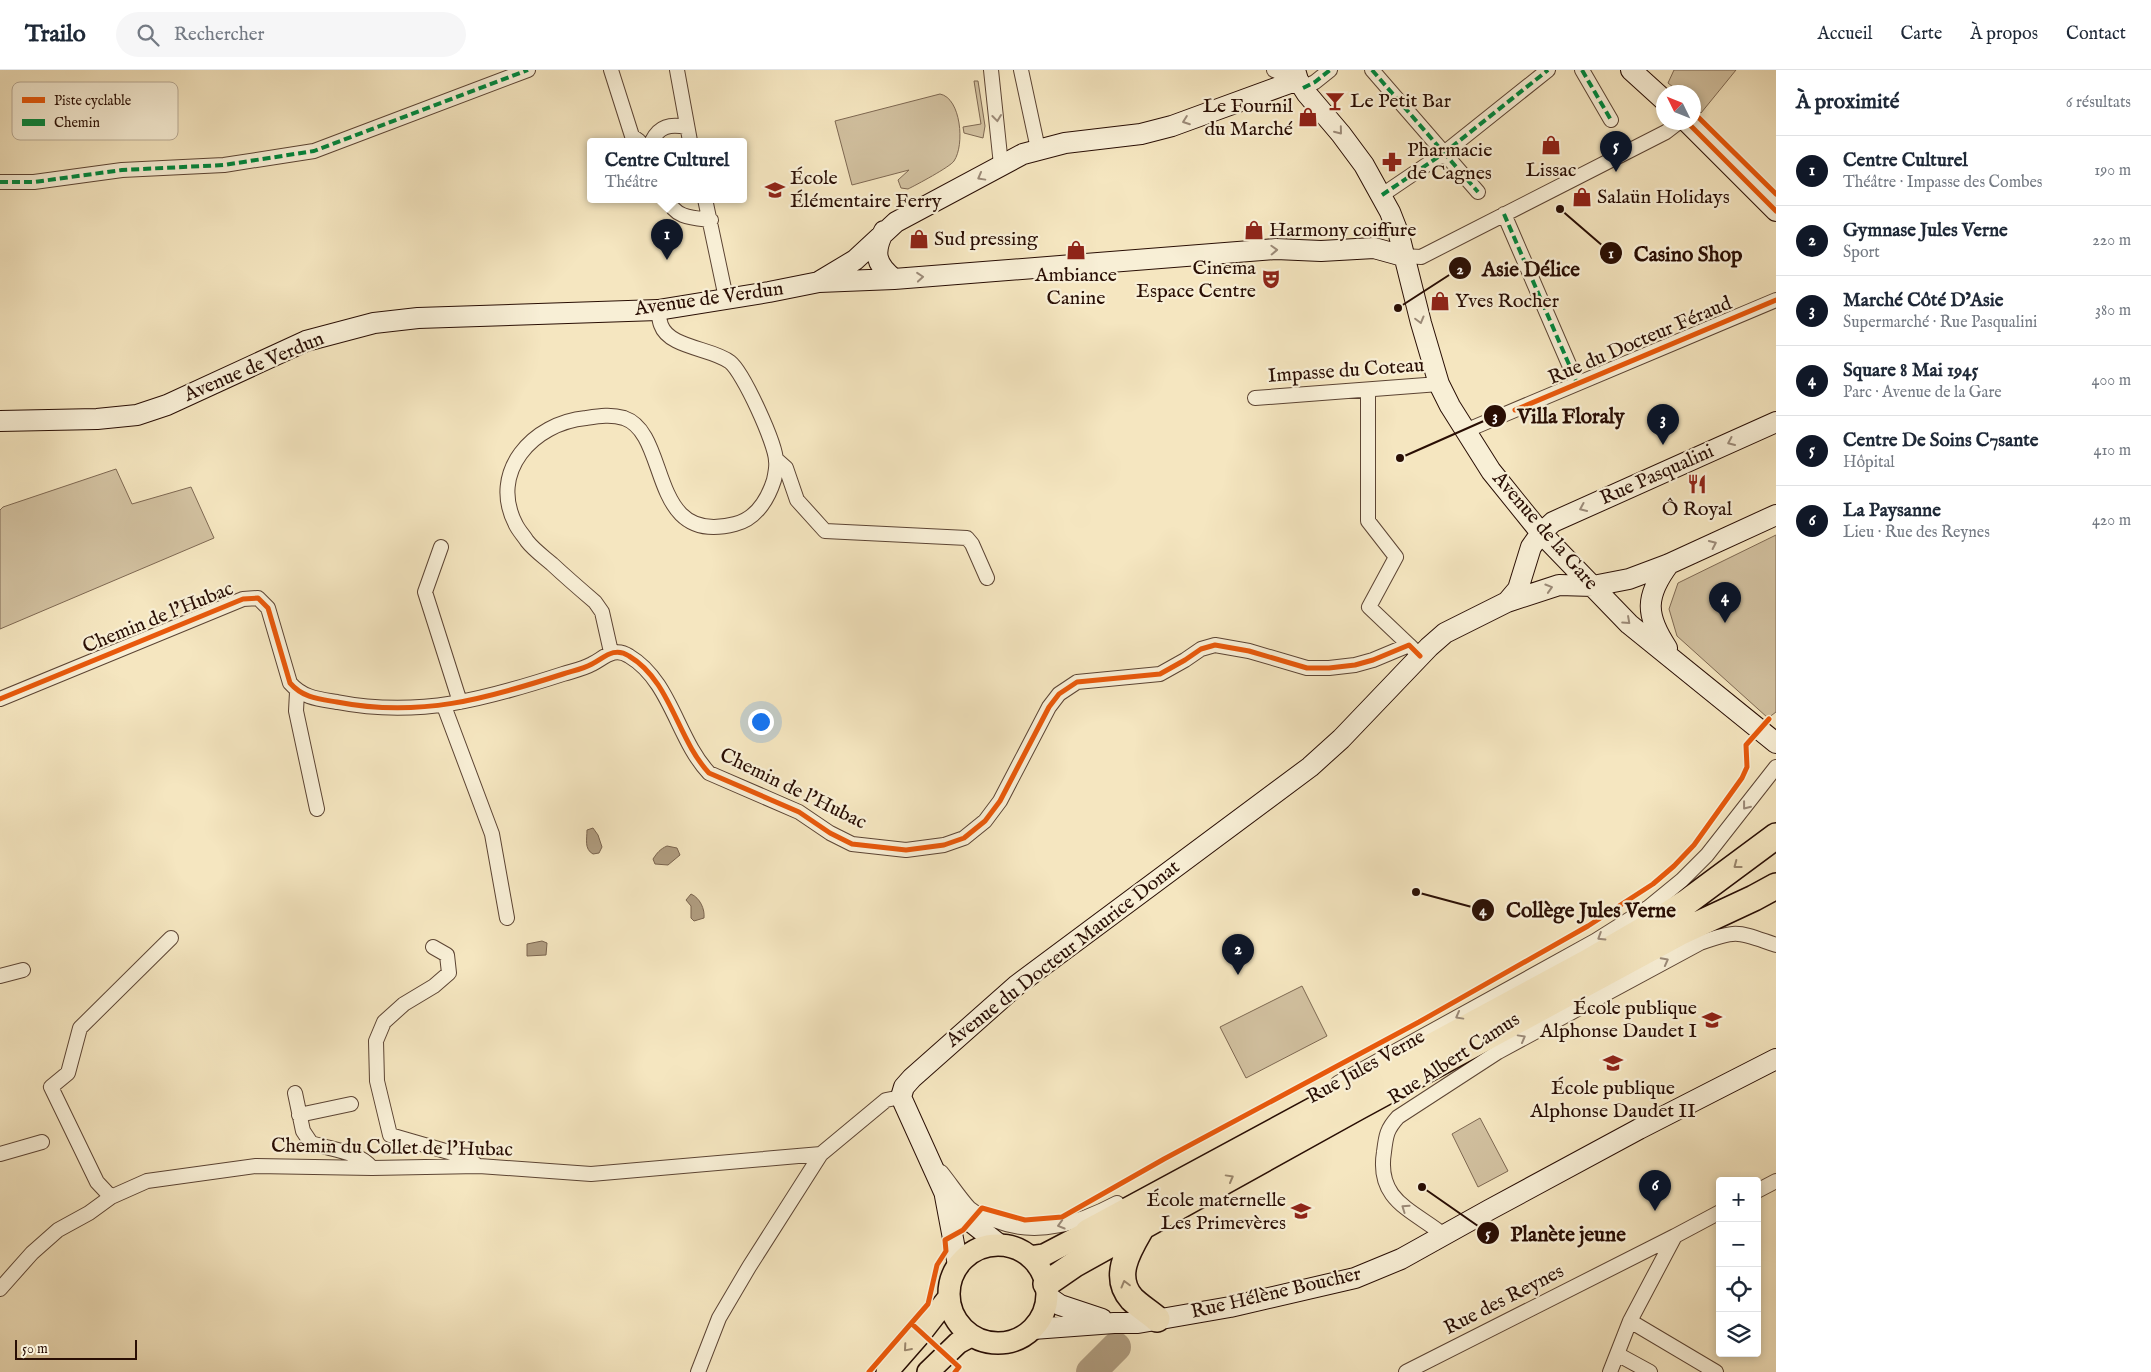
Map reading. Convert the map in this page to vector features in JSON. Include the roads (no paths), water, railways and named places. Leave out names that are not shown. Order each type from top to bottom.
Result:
[{"type":"highway","points":[[1088,1232],[1586,963],[1687,902],[1776,836]]},
{"type":"highway","points":[[1047,1290],[1075,1264],[1670,938],[1776,886]]},
{"type":"highway","points":[[1142,1227],[1127,1252],[1123,1265],[1123,1279],[1126,1290],[1132,1299],[1157,1319]]},
{"type":"main road","points":[[1631,70],[1656,93]]},
{"type":"main road","points":[[819,282],[855,260],[884,231],[896,222],[1001,165],[1038,149],[1065,142],[1141,134],[1172,126],[1298,79]]},
{"type":"main road","name":"Avenue de la Gare","points":[[1298,79],[1354,151],[1382,195],[1399,234],[1403,256],[1440,384],[1465,431],[1491,470],[1541,533],[1630,624],[1776,743]]},
{"type":"main road","points":[[1695,130],[1776,210]]},
{"type":"main road","points":[[884,231],[876,251],[885,272],[894,280]]},
{"type":"main road","name":"Avenue de Verdun","points":[[0,421],[97,419],[137,415],[167,405],[306,341],[374,323],[418,318],[658,310],[819,282],[894,280],[1276,249],[1321,251],[1374,248],[1403,256]]},
{"type":"main road","name":"Rue Pasqualini","points":[[1541,533],[1560,518],[1776,422]]},
{"type":"main road","name":"Avenue du Docteur Maurice Donat","points":[[901,1098],[904,1086],[908,1082],[1017,985],[1310,767],[1341,739],[1415,651],[1445,633],[1508,602],[1559,585],[1592,586],[1629,579],[1668,564],[1776,515]]},
{"type":"main road","points":[[1508,602],[1518,589],[1531,547],[1541,533]]},
{"type":"main road","points":[[1668,564],[1652,590],[1650,610],[1657,634],[1674,660]]},
{"type":"main road","name":"Rue Hélène Boucher","points":[[1032,1329],[1138,1323],[1230,1307],[1355,1278],[1401,1259],[1639,1129],[1776,1059]]},
{"type":"main road","name":"Rue Jules Verne","points":[[901,1098],[944,1192],[957,1211],[1000,1245]]},
{"type":"main road","name":"Rue Jules Verne","points":[[944,1192],[958,1265]]},
{"type":"main road","points":[[1030,1257],[1044,1255],[1088,1232]]},
{"type":"main road","points":[[984,1246],[1011,1246],[1030,1257],[1040,1269],[1047,1290],[1045,1308],[1032,1329],[1019,1339],[1003,1343],[987,1342],[971,1336],[955,1319],[949,1297],[950,1280],[958,1265],[970,1254],[984,1246]]},
{"type":"main road","name":"Rue Hélène Boucher","points":[[1047,1290],[1060,1305],[1078,1313],[1114,1323]]},
{"type":"main road","points":[[887,1372],[949,1297]]},
{"type":"main road","points":[[928,1372],[958,1343],[971,1336]]},
{"type":"street","points":[[0,182],[34,182],[122,170],[224,165],[314,151],[528,70]]},
{"type":"street","points":[[611,70],[632,136],[635,138]]},
{"type":"street","points":[[677,70],[689,138]]},
{"type":"street","points":[[990,70],[1001,165]]},
{"type":"street","points":[[1022,70],[1038,149]]},
{"type":"street","points":[[1274,70],[1298,79],[1315,82],[1330,70]]},
{"type":"street","points":[[1372,70],[1478,192]]},
{"type":"street","points":[[1382,195],[1444,153],[1548,70]]},
{"type":"street","points":[[1582,70],[1611,120]]},
{"type":"street","points":[[654,138],[659,129],[674,125],[686,127]]},
{"type":"street","points":[[1403,256],[1421,257],[1669,130]]},
{"type":"street","points":[[669,203],[670,207],[677,214],[711,220]]},
{"type":"street","points":[[706,203],[726,298]]},
{"type":"street","points":[[1504,214],[1577,382]]},
{"type":"street","name":"Rue du Docteur Féraud","points":[[1465,431],[1577,382],[1776,300]]},
{"type":"street","points":[[297,692],[305,696],[378,709],[444,706],[509,691],[591,664],[611,652],[602,612],[595,602],[530,545],[516,525],[509,504],[509,481],[516,459],[530,441],[554,425],[580,418],[608,415],[626,419],[640,431],[647,443],[667,494],[678,511],[690,522],[707,527],[723,528],[739,524],[755,513],[766,500],[774,479],[776,460],[770,437],[741,374],[730,361],[677,341],[666,333],[661,326],[658,310]]},
{"type":"street","name":"Impasse du Coteau","points":[[1255,398],[1440,384]]},
{"type":"street","points":[[1368,390],[1368,521],[1396,557],[1369,607],[1415,651]]},
{"type":"street","points":[[776,460],[786,468],[797,500],[825,531],[967,538],[972,544],[987,578]]},
{"type":"street","points":[[441,547],[425,592],[460,702]]},
{"type":"street","name":"Chemin de l'Hubac","points":[[0,699],[244,599],[258,598],[268,608],[290,683],[297,692],[296,712],[317,809]]},
{"type":"street","name":"Chemin de l'Hubac","points":[[611,652],[628,655],[646,669],[658,686],[698,761],[709,773],[799,812],[852,844],[906,850],[944,844],[964,838],[985,820],[1000,801],[1049,707],[1058,694],[1076,682],[1160,674],[1201,649],[1215,645],[1282,659],[1307,668],[1355,665],[1415,651]]},
{"type":"street","points":[[444,706],[492,834],[507,918]]},
{"type":"street","name":"Rue Jules Verne","points":[[924,1149],[969,1207],[977,1214],[1005,1225],[1036,1230],[1057,1226],[1107,1208],[1596,941],[1649,907],[1682,880],[1707,855],[1776,767]]},
{"type":"street","name":"Rue Albert Camus","points":[[1445,1236],[1430,1223],[1400,1206],[1390,1194],[1385,1181],[1382,1163],[1388,1128],[1398,1117],[1498,1052],[1700,943],[1727,933],[1741,933],[1776,945]]},
{"type":"street","points":[[111,1197],[97,1182],[51,1088],[68,1073],[80,1028],[171,938]]},
{"type":"street","points":[[433,947],[447,954],[449,973],[434,986],[404,1004],[384,1022],[376,1041],[377,1081],[390,1135],[466,1157],[479,1166]]},
{"type":"street","points":[[0,976],[23,970]]},
{"type":"street","points":[[295,1092],[303,1131],[311,1143],[354,1155],[366,1161],[372,1168]]},
{"type":"street","points":[[698,1372],[719,1318],[821,1154],[886,1100],[901,1098]]},
{"type":"street","points":[[299,1115],[351,1104]]},
{"type":"street","points":[[0,1154],[42,1142]]},
{"type":"street","name":"Chemin du Collet de l'Hubac","points":[[0,1289],[32,1254],[58,1230],[111,1197],[147,1181],[256,1166],[372,1168],[479,1166],[590,1174],[821,1154]]},
{"type":"street","points":[[1761,1189],[1776,1181]]},
{"type":"street","points":[[1088,1232],[1107,1208]]},
{"type":"street","name":"Rue des Reynes","points":[[1406,1372],[1716,1214]]},
{"type":"street","points":[[1610,1372],[1630,1321],[1675,1236]]},
{"type":"street","points":[[1630,1321],[1716,1372]]},
{"type":"street","points":[[1617,1354],[1650,1372]]},
{"type":"waterway","points":[[1091,1372],[1116,1347]]},
{"type":"place","name":"Le Petit Bar","points":[[1335,101]]},
{"type":"place","name":"Le Fournil du Marché","points":[[1308,117]]},
{"type":"place","name":"Lissac","points":[[1551,145]]},
{"type":"place","name":"Pharmacie de Cagnes","points":[[1392,162]]},
{"type":"place","name":"Centre De Soins C7sante","points":[[1616,172]]},
{"type":"place","name":"École Élémentaire Ferry","points":[[775,190]]},
{"type":"place","name":"Salaün Holidays","points":[[1582,197]]},
{"type":"place","name":"Casino Shop","points":[[1560,209]]},
{"type":"place","name":"Harmony coiffure","points":[[1254,230]]},
{"type":"place","name":"Sud pressing","points":[[919,239]]},
{"type":"place","name":"Ambiance Canine","points":[[1076,250]]},
{"type":"place","name":"Centre Culturel","points":[[667,260]]},
{"type":"place","name":"Cinema Espace Centre","points":[[1271,279]]},
{"type":"place","name":"Yves Rocher","points":[[1440,301]]},
{"type":"place","name":"Asie Délice","points":[[1398,308]]},
{"type":"place","name":"Marché Côté D’Asie","points":[[1663,445]]},
{"type":"place","name":"Villa Floraly","points":[[1400,458]]},
{"type":"place","name":"Ô Royal","points":[[1697,484]]},
{"type":"place","name":"Square 8 Mai 1945","points":[[1725,623]]},
{"type":"place","name":"Collège Jules Verne","points":[[1416,892]]},
{"type":"place","name":"Gymnase Jules Verne","points":[[1238,975]]},
{"type":"place","name":"École publique Alphonse Daudet I","points":[[1712,1020]]},
{"type":"place","name":"École publique Alphonse Daudet II","points":[[1613,1063]]},
{"type":"place","name":"Planète jeune","points":[[1422,1187]]},
{"type":"place","name":"École maternelle Les Primevères","points":[[1301,1211]]},
{"type":"place","name":"La Paysanne","points":[[1655,1211]]}]
